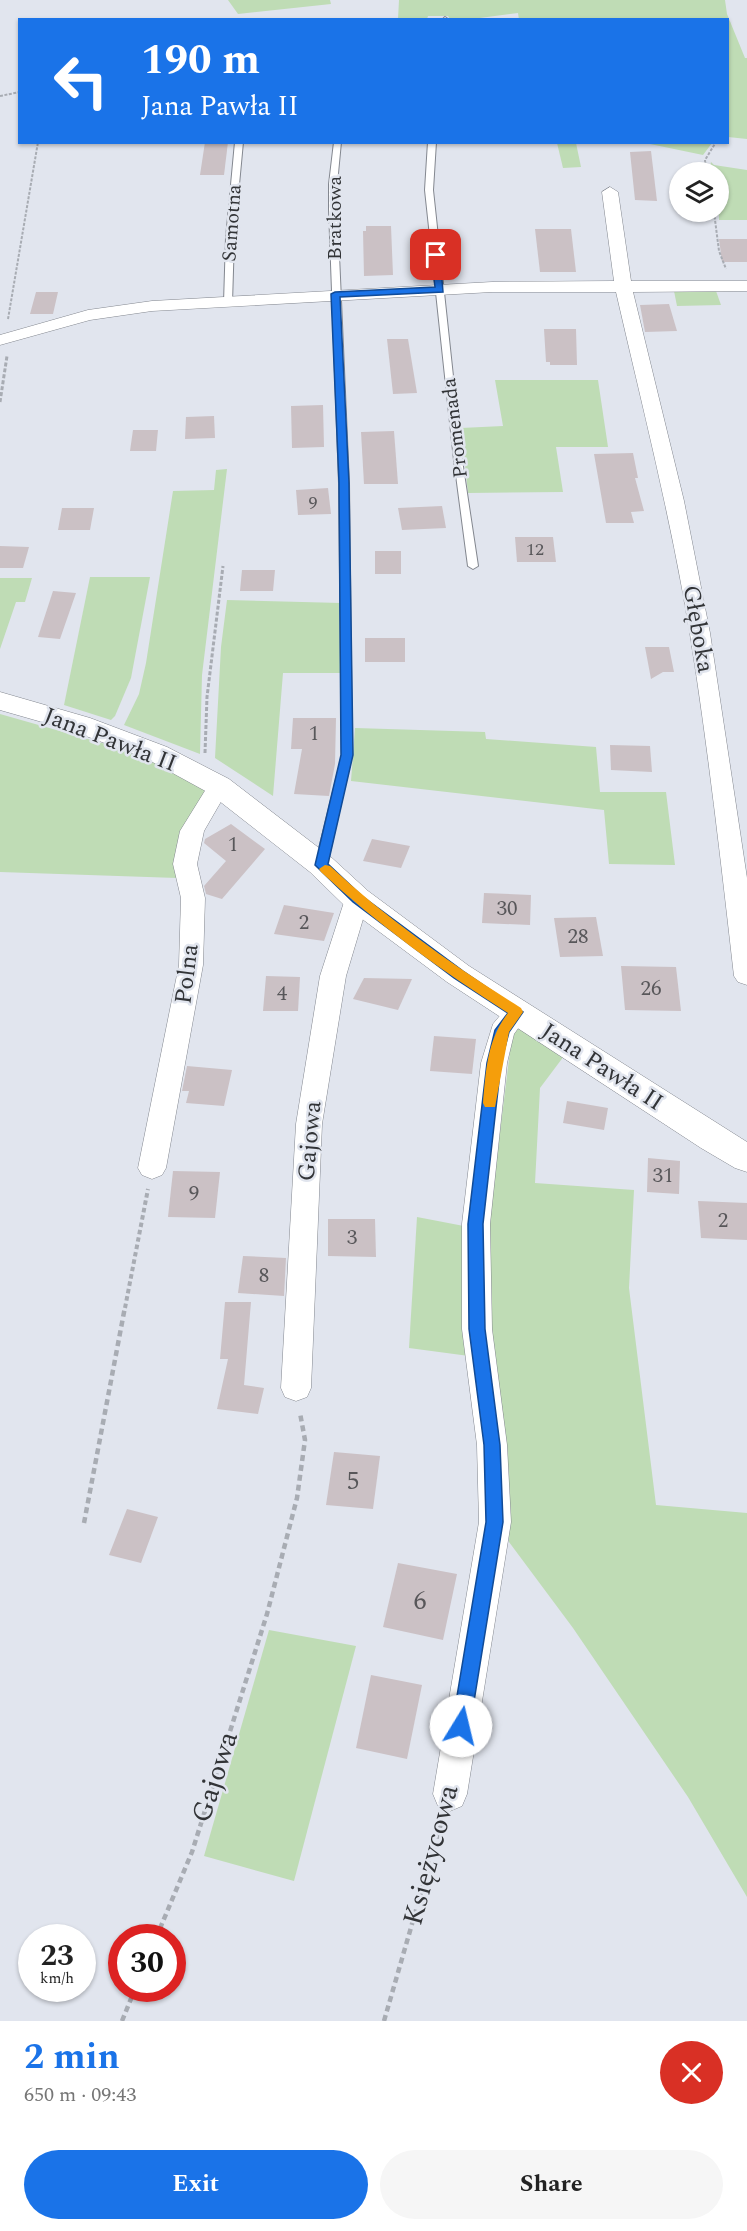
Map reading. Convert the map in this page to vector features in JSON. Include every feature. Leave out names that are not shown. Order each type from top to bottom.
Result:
[{"type":"street","name":"Głęboka","points":[[610,192],[623,287],[674,501],[700,633],[728,820],[747,976]]},
{"type":"street","points":[[2,339],[88,315],[152,306],[439,290],[740,286]]},
{"type":"street","name":"Jana Pawła II","points":[[0,702],[80,724],[129,742],[157,753],[211,782],[321,865],[357,899],[458,975],[713,1139],[747,1158]]},
{"type":"street","name":"Polna","points":[[152,1168],[191,965],[193,898],[185,864],[192,831],[211,782]]},
{"type":"street","name":"Gajowa","points":[[296,1388],[309,1124],[333,976],[357,899]]},
{"type":"street","name":"Księżycowa","points":[[450,1794],[495,1522],[492,1445],[477,1329],[476,1224],[494,1063],[502,1030],[517,1012]]},
{"type":"lane","name":"Samotna","points":[[228,303],[230,238],[239,144]]},
{"type":"lane","name":"Bratkowa","points":[[321,865],[347,755],[344,483],[335,294],[333,184],[338,144]]},
{"type":"lane","name":"Promenada","points":[[432,144],[429,190],[458,460],[473,566]]},
{"type":"path","points":[[0,96],[18,92]]},
{"type":"path","points":[[0,402],[8,349],[2,339],[38,144]]},
{"type":"path","points":[[705,162],[715,144]]},
{"type":"path","points":[[715,222],[719,251],[740,286]]},
{"type":"path","points":[[211,782],[207,698],[223,566]]},
{"type":"path","points":[[84,1523],[152,1168]]},
{"type":"path","name":"Gajowa","points":[[162,1924],[192,1852],[267,1614],[297,1498],[305,1440],[296,1388]]},
{"type":"path","name":"Księżycowa","points":[[384,2021],[450,1794]]},
{"type":"path","points":[[122,2021],[130,2002]]},
{"type":"green space","points":[[228,0],[330,0],[331,4],[238,14]]},
{"type":"green space","points":[[399,0],[725,0],[729,18],[519,18],[518,13],[480,18],[428,16],[427,18],[398,18]]},
{"type":"green space","points":[[729,19],[745,58],[747,58],[747,139],[729,137]]},
{"type":"green space","points":[[557,144],[576,144],[581,167],[563,168]]},
{"type":"green space","points":[[650,144],[711,144],[703,155]]},
{"type":"green space","points":[[729,167],[747,170],[747,220],[729,220]]},
{"type":"green space","points":[[674,291],[716,291],[721,305],[677,306]]},
{"type":"green space","points":[[495,380],[598,380],[608,447],[556,447],[563,492],[468,493],[461,428],[503,426]]},
{"type":"green space","points":[[227,469],[202,675],[200,754],[124,725],[139,694],[146,663],[173,491],[214,490],[216,470]]},
{"type":"green space","points":[[90,577],[150,577],[131,678],[115,716],[111,720],[64,705]]},
{"type":"green space","points":[[0,578],[32,578],[25,602],[16,602],[0,649]]},
{"type":"green space","points":[[227,600],[341,603],[342,673],[283,673],[273,796],[215,758],[221,647]]},
{"type":"green space","points":[[0,714],[130,751],[211,791],[177,878],[0,872]]},
{"type":"green space","points":[[355,728],[485,732],[486,739],[596,747],[600,792],[666,792],[675,865],[609,864],[604,810],[351,781]]},
{"type":"green space","points":[[519,1022],[567,1052],[540,1088],[535,1183],[634,1190],[629,1288],[656,1505],[747,1513],[747,1897],[688,1797],[573,1628],[509,1542],[486,1344],[487,1237],[513,1027]]},
{"type":"green space","points":[[417,1217],[469,1227],[469,1356],[409,1348]]},
{"type":"green space","points":[[269,1630],[356,1646],[294,1881],[204,1856]]},
{"type":"building","points":[[205,144],[228,144],[224,175],[200,175]]},
{"type":"building","points":[[651,151],[657,201],[635,200],[630,152]]},
{"type":"building","points":[[366,226],[391,226],[393,275],[364,276],[363,231],[366,231]]},
{"type":"building","points":[[535,229],[571,229],[576,272],[540,272]]},
{"type":"building","points":[[719,239],[747,239],[747,262],[722,262]]},
{"type":"building","points":[[36,292],[58,292],[53,314],[30,314]]},
{"type":"building","points":[[669,304],[677,331],[645,332],[640,305]]},
{"type":"building","points":[[544,329],[576,329],[577,365],[550,365],[550,362],[546,362]]},
{"type":"building","points":[[387,339],[408,339],[417,393],[393,394]]},
{"type":"building","points":[[323,405],[324,447],[292,448],[291,406]]},
{"type":"building","points":[[214,416],[215,438],[185,439],[186,417]]},
{"type":"building","points":[[133,430],[158,430],[156,451],[130,451]]},
{"type":"building","points":[[394,431],[398,484],[364,484],[361,432]]},
{"type":"building","points":[[633,453],[638,478],[635,478],[644,511],[631,512],[634,523],[606,523],[594,454]]},
{"type":"building","points":[[328,488],[331,514],[298,515],[296,490]]},
{"type":"building","points":[[442,506],[446,528],[402,530],[398,508]]},
{"type":"building","points":[[62,508],[94,508],[90,530],[58,530]]},
{"type":"building","points":[[515,537],[553,537],[556,562],[517,562]]},
{"type":"building","points":[[0,546],[29,547],[23,568],[0,568]]},
{"type":"building","points":[[375,551],[401,551],[401,574],[375,574]]},
{"type":"building","points":[[242,570],[275,570],[273,591],[240,591]]},
{"type":"building","points":[[53,591],[76,593],[60,639],[38,637]]},
{"type":"building","points":[[365,638],[405,638],[405,662],[365,662]]},
{"type":"building","points":[[645,647],[669,647],[674,672],[663,672],[651,679]]},
{"type":"building","points":[[293,718],[336,718],[335,764],[329,796],[294,794],[302,749],[291,749]]},
{"type":"building","points":[[610,745],[650,746],[652,772],[611,770]]},
{"type":"building","points":[[231,824],[265,849],[222,899],[206,894],[204,886],[226,861],[204,843],[205,839]]},
{"type":"building","points":[[372,839],[410,846],[401,868],[363,861]]},
{"type":"building","points":[[484,893],[531,895],[530,925],[482,923]]},
{"type":"building","points":[[284,905],[334,913],[324,941],[274,934]]},
{"type":"building","points":[[596,917],[603,956],[560,957],[554,918]]},
{"type":"building","points":[[621,966],[676,967],[681,1011],[625,1010]]},
{"type":"building","points":[[266,976],[300,977],[298,1011],[263,1011]]},
{"type":"building","points":[[364,978],[412,979],[398,1010],[353,999]]},
{"type":"building","points":[[434,1036],[476,1039],[472,1074],[430,1071]]},
{"type":"building","points":[[187,1066],[232,1070],[224,1106],[186,1103],[189,1091],[182,1091]]},
{"type":"building","points":[[567,1101],[608,1108],[604,1130],[563,1123]]},
{"type":"building","points":[[648,1158],[680,1161],[679,1194],[647,1192]]},
{"type":"building","points":[[173,1171],[220,1172],[215,1218],[168,1217]]},
{"type":"building","points":[[698,1201],[747,1203],[747,1240],[701,1238]]},
{"type":"building","points":[[328,1219],[375,1219],[376,1257],[328,1256]]},
{"type":"building","points":[[243,1256],[286,1258],[284,1296],[238,1293]]},
{"type":"building","points":[[225,1302],[251,1302],[244,1385],[264,1388],[258,1414],[217,1409],[228,1359],[220,1359]]},
{"type":"building","points":[[334,1452],[380,1456],[373,1509],[326,1505]]},
{"type":"building","points":[[127,1509],[158,1517],[141,1563],[109,1555]]},
{"type":"building","points":[[398,1563],[457,1574],[443,1640],[383,1627]]},
{"type":"building","points":[[371,1675],[422,1685],[407,1759],[356,1748]]},
{"type":"slow traffic","points":[[325,869],[357,899],[458,975],[517,1012],[502,1030],[494,1063],[490,1103]]},
{"type":"route","points":[[436,255],[439,290],[335,294],[344,483],[347,755],[321,865],[357,899],[458,975],[517,1012],[502,1030],[494,1063],[476,1224],[477,1329],[492,1445],[495,1522],[461,1726]]}]
